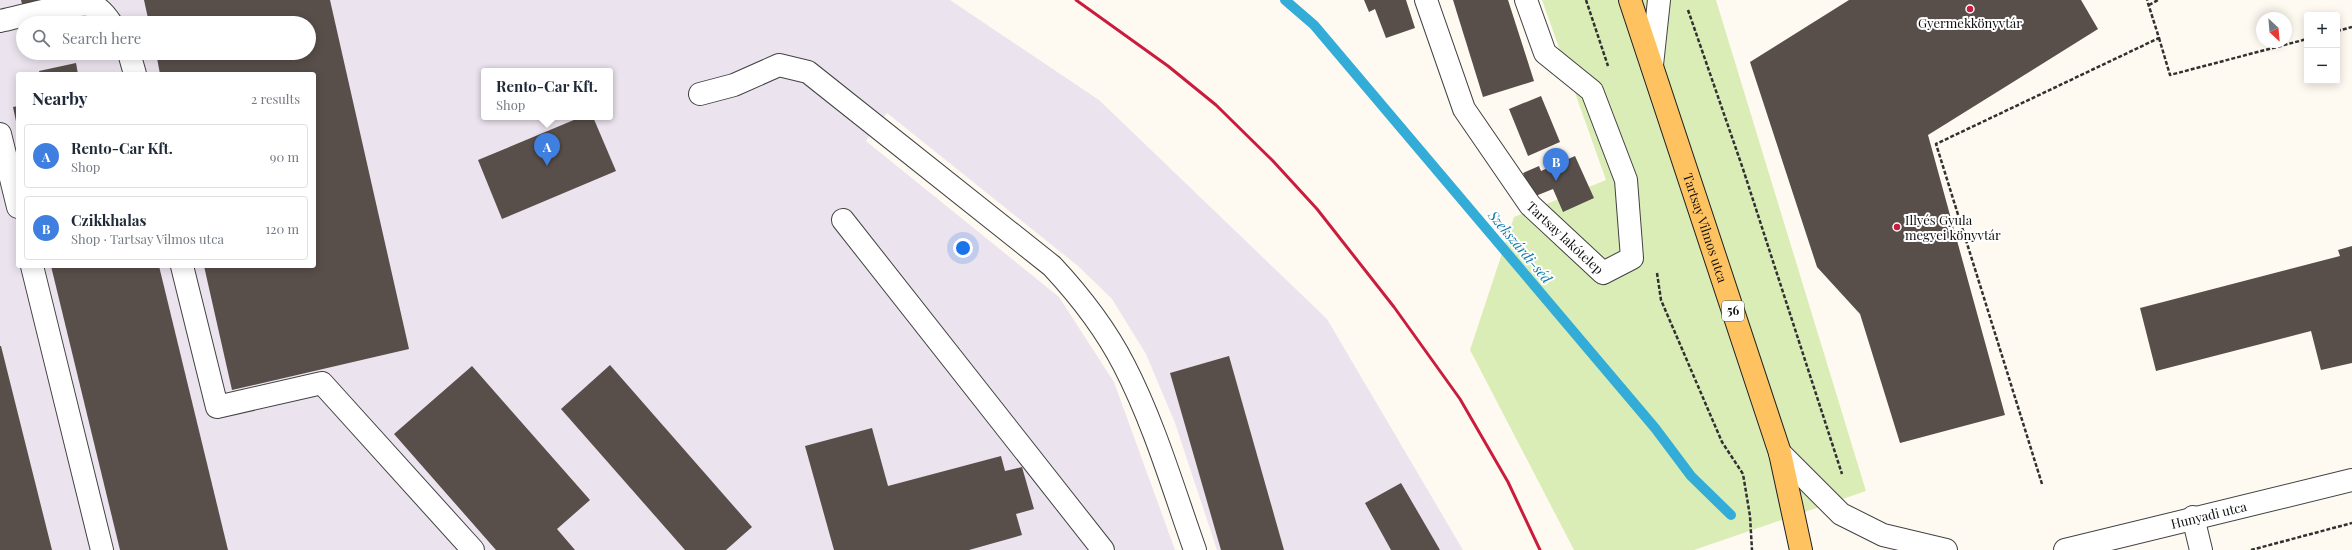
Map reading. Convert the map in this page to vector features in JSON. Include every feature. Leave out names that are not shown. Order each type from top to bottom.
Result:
[{"type":"main road","name":"Tartsay Vilmos utca","points":[[1630,0],[1780,453],[1801,550]]},
{"type":"street","name":"Tartsay lakótelep","points":[[1426,0],[1464,109],[1530,205],[1603,273],[1632,258],[1626,180],[1592,91],[1545,53],[1526,0]]},
{"type":"street","points":[[1652,64],[1659,0]]},
{"type":"street","points":[[23,16],[79,4],[94,6],[106,16]]},
{"type":"street","points":[[0,21],[16,18]]},
{"type":"street","points":[[131,60],[134,72]]},
{"type":"street","points":[[700,94],[734,85],[780,65],[808,72],[1052,266],[1079,295],[1124,364],[1140,400],[1195,550]]},
{"type":"street","points":[[0,134],[16,199]]},
{"type":"street","points":[[843,220],[1103,550]]},
{"type":"street","points":[[32,268],[102,550]]},
{"type":"street","points":[[182,268],[217,406],[322,383],[473,550]]},
{"type":"street","points":[[1780,453],[1841,514],[1883,535],[1946,550]]},
{"type":"street","name":"Hunyadi utca","points":[[2065,550],[2193,517],[2352,480]]},
{"type":"street","points":[[2193,517],[2201,550]]},
{"type":"path","points":[[2147,0],[2170,75],[2304,40]]},
{"type":"path","points":[[2149,5],[2158,0]]},
{"type":"path","points":[[1687,7],[1743,169],[1844,479]]},
{"type":"path","points":[[2340,30],[2352,27]]},
{"type":"path","points":[[2042,484],[1936,144],[2159,38]]},
{"type":"path","points":[[1743,474],[1750,516],[1752,550]]},
{"type":"path","points":[[2251,550],[2352,523]]},
{"type":"shaded area","points":[[0,0],[950,0],[1099,100],[1327,319],[1463,550],[1217,550],[1175,423],[1146,354],[1112,299],[1078,266],[887,113],[866,141],[1059,297],[1114,382],[1175,550],[0,550]]},
{"type":"green space","points":[[1542,0],[1716,0],[1866,491],[1694,550],[1574,550],[1470,350],[1514,217],[1606,180]]},
{"type":"building","points":[[21,0],[53,0],[23,8]]},
{"type":"building","points":[[144,0],[330,0],[409,349],[232,390],[204,268],[316,268],[316,72],[160,72],[157,60],[316,60],[316,16],[147,16]]},
{"type":"building","points":[[1364,0],[1406,0],[1415,28],[1386,38],[1375,9],[1369,12]]},
{"type":"building","points":[[1453,0],[1508,0],[1534,81],[1483,97]]},
{"type":"building","points":[[1849,0],[2081,0],[2098,29],[1928,135],[2005,415],[1900,443],[1860,314],[1817,267],[1750,62]]},
{"type":"building","points":[[76,63],[78,72],[39,72]]},
{"type":"building","points":[[1541,96],[1560,142],[1528,156],[1509,109]]},
{"type":"building","points":[[16,106],[16,121],[13,107]]},
{"type":"building","points":[[574,120],[594,120],[616,171],[502,219],[478,160]]},
{"type":"building","points":[[1575,156],[1594,198],[1563,212],[1553,189],[1533,197],[1523,173],[1539,166],[1541,171]]},
{"type":"building","points":[[2352,246],[2352,363],[2321,370],[2311,331],[2156,371],[2140,308],[2340,256],[2338,250]]},
{"type":"building","points":[[51,268],[159,268],[228,550],[120,550]]},
{"type":"building","points":[[1,346],[52,550],[0,550]]},
{"type":"building","points":[[1229,356],[1284,550],[1221,550],[1170,373]]},
{"type":"building","points":[[610,365],[752,527],[726,550],[685,550],[561,409]]},
{"type":"building","points":[[472,366],[590,500],[557,529],[575,550],[496,550],[394,434]]},
{"type":"building","points":[[872,428],[888,486],[1001,456],[1005,471],[1022,467],[1034,509],[1016,514],[1022,535],[969,550],[834,550],[805,446]]},
{"type":"building","points":[[1401,483],[1440,550],[1391,550],[1365,503]]},
{"type":"waterway","name":"Szekszárdi-séd","points":[[1285,0],[1314,25],[1655,428],[1691,476],[1731,515]]},
{"type":"railway","points":[[1076,0],[1168,66],[1216,105],[1273,161],[1317,209],[1394,307],[1460,399],[1508,482],[1540,550]]},
{"type":"place","name":"Gyermekkönyvtár","points":[[1970,9]]},
{"type":"place","name":"Rento-Car Kft.","points":[[547,166]]},
{"type":"place","name":"Czikkhalas","points":[[1556,181]]},
{"type":"place","name":"Illyés Gyula megyei könyvtár","points":[[1897,227]]}]
